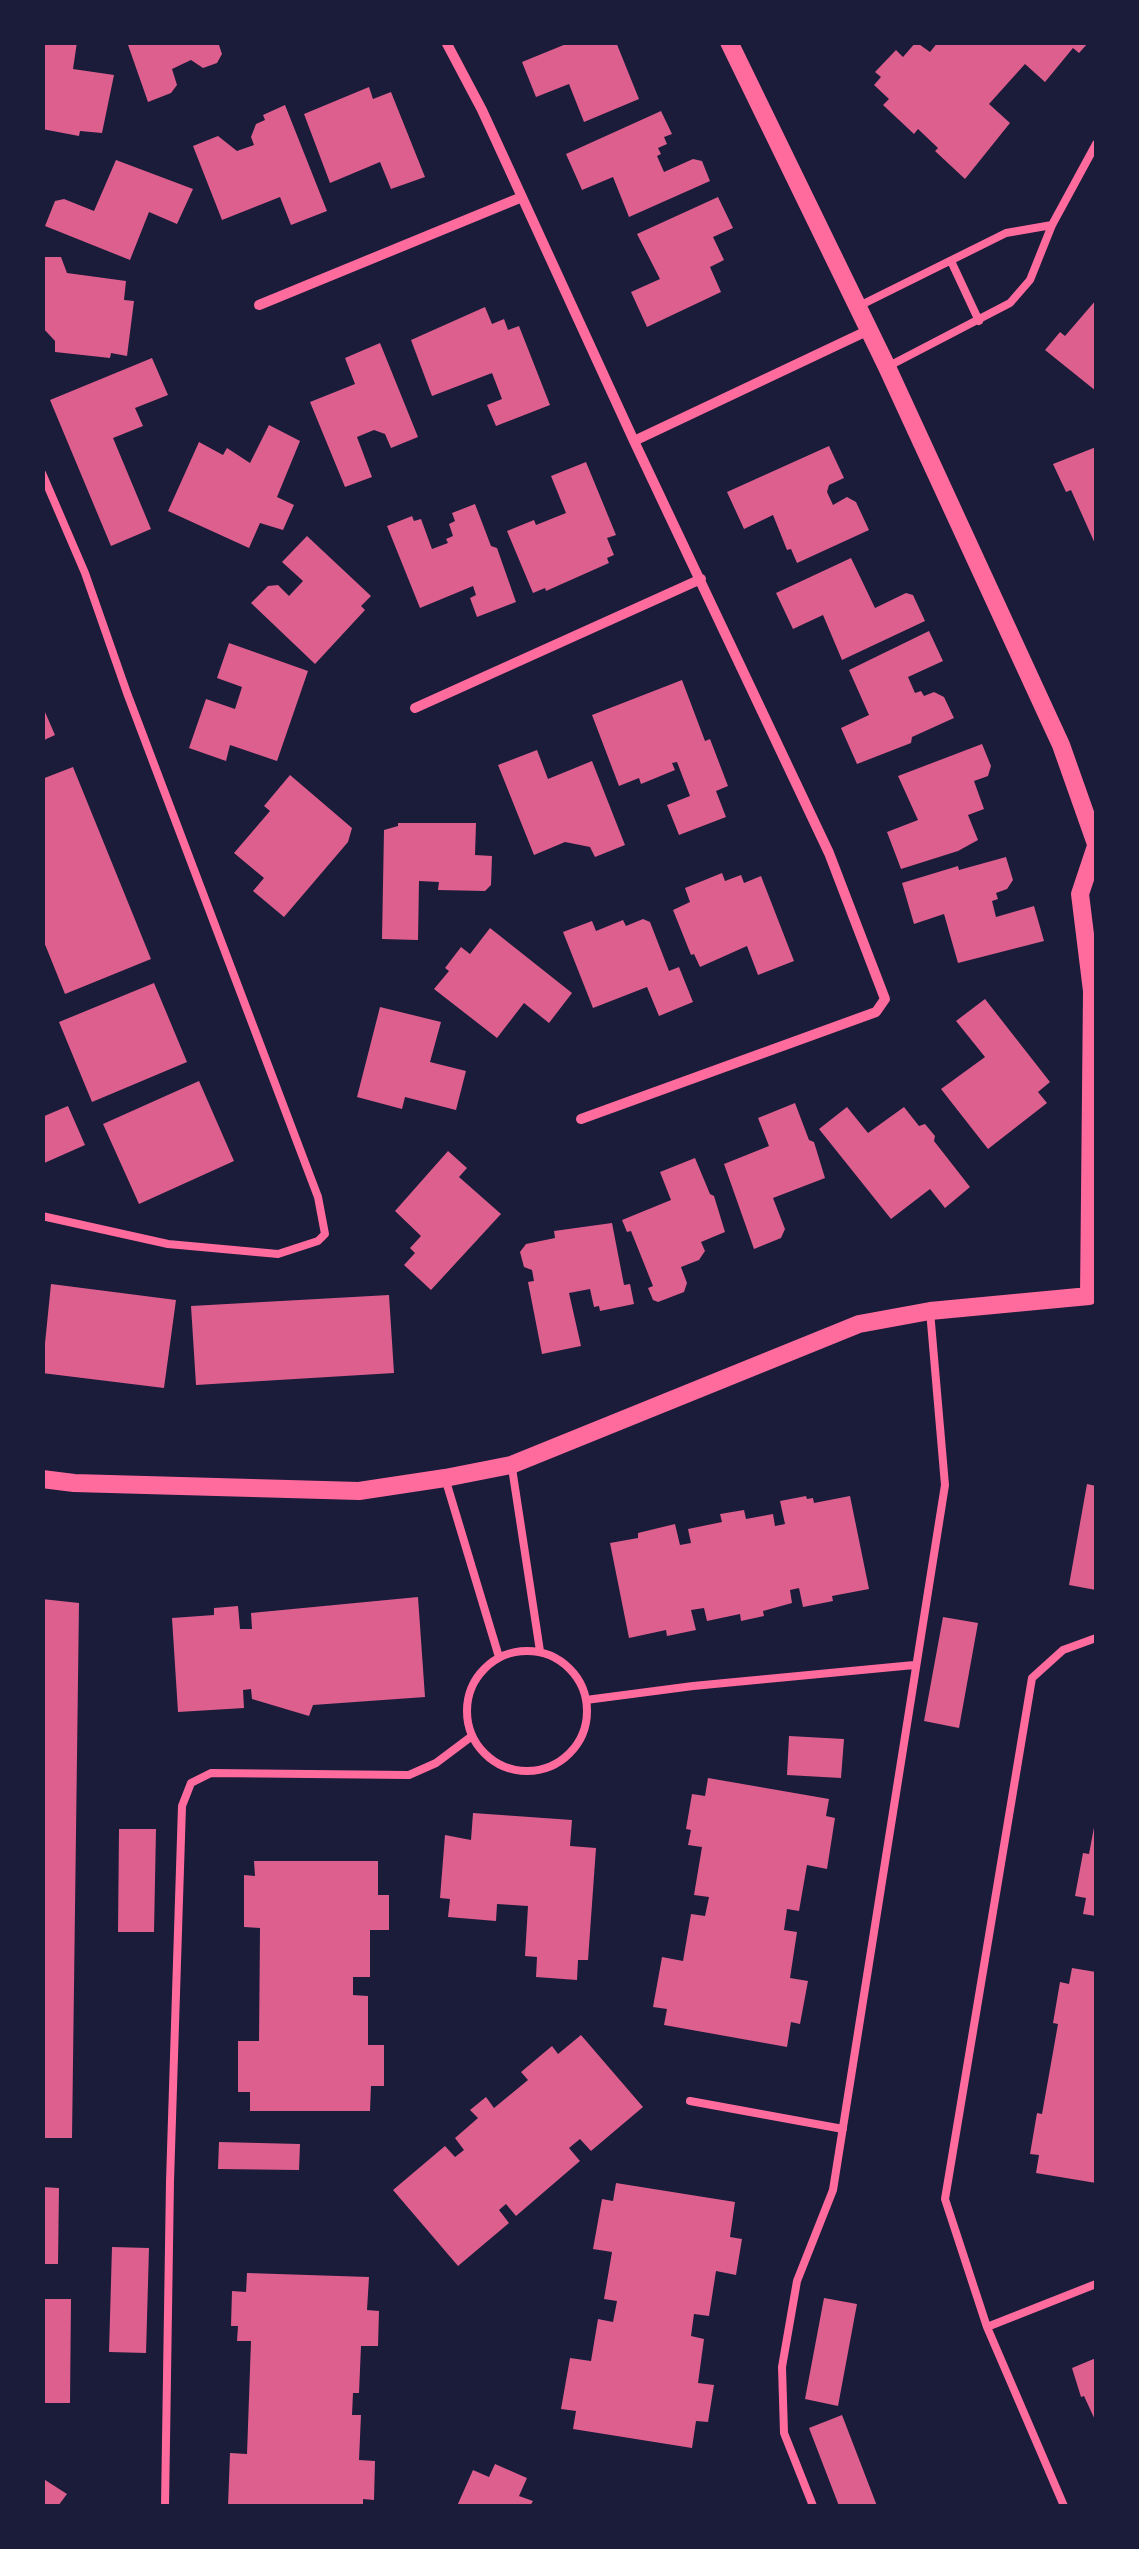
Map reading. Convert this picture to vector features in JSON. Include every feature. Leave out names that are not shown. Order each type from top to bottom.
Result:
[{"type":"street","points":[[446,42],[830,853],[885,999],[876,1012],[580,1119]]},
{"type":"street","points":[[42,1479],[359,1491],[445,1478],[511,1466],[859,1324],[930,1311],[1094,1296],[1092,991],[1080,894],[1096,845],[1061,745],[869,330],[729,42]]},
{"type":"street","points":[[260,305],[522,197]]},
{"type":"street","points":[[634,440],[869,330]]},
{"type":"street","points":[[415,708],[700,579]]},
{"type":"lane","points":[[886,367],[1010,302],[1030,280],[1052,225],[1096,144]]},
{"type":"lane","points":[[858,307],[1006,233],[1052,225]]},
{"type":"lane","points":[[950,261],[979,320]]},
{"type":"lane","points":[[42,473],[85,573],[318,1198],[324,1234],[318,1241],[278,1254],[168,1244],[42,1216]]},
{"type":"lane","points":[[813,2506],[784,2433],[782,2367],[797,2281],[834,2190],[944,1485],[930,1311]]},
{"type":"lane","points":[[511,1466],[540,1651]]},
{"type":"lane","points":[[445,1478],[499,1657]]},
{"type":"lane","points":[[1064,2506],[986,2327],[945,2200],[1032,1678],[1063,1650],[1096,1638]]},
{"type":"lane","points":[[519,1650],[540,1651],[560,1660],[576,1674],[588,1716],[582,1738],[568,1756],[549,1768],[527,1772],[504,1767],[486,1754],[472,1736],[468,1700],[484,1668],[499,1657],[519,1650]]},
{"type":"lane","points":[[586,1700],[914,1666]]},
{"type":"lane","points":[[165,2506],[182,1806],[191,1783],[211,1773],[409,1775],[436,1762],[472,1736]]},
{"type":"lane","points":[[690,2101],[843,2128]]},
{"type":"lane","points":[[986,2327],[1096,2284]]},
{"type":"building","points":[[42,42],[77,42],[73,69],[114,75],[102,133],[80,131],[79,136],[42,129]]},
{"type":"building","points":[[127,42],[218,42],[222,54],[217,63],[203,68],[191,60],[172,69],[177,85],[171,93],[148,102]]},
{"type":"building","points":[[571,42],[616,42],[639,99],[584,122],[569,84],[536,97],[522,62]]},
{"type":"building","points":[[916,42],[930,52],[938,42],[1089,42],[1079,53],[1073,48],[1045,82],[1025,64],[989,104],[1010,123],[965,179],[918,129],[914,134],[883,105],[889,99],[874,85],[881,77],[875,72],[896,50],[903,57]]},
{"type":"building","points":[[369,87],[373,99],[391,92],[425,177],[391,189],[380,162],[330,183],[304,114]]},
{"type":"building","points":[[285,105],[327,211],[291,225],[280,197],[222,220],[193,146],[218,136],[237,151],[254,145],[251,137],[256,124],[265,120],[263,115]]},
{"type":"building","points":[[661,111],[672,134],[664,137],[667,144],[658,148],[664,172],[693,159],[702,161],[710,181],[629,217],[613,177],[582,190],[566,154]]},
{"type":"building","points":[[116,160],[193,189],[177,224],[149,212],[130,260],[45,226],[55,201],[64,199],[94,211]]},
{"type":"building","points":[[718,197],[733,228],[713,237],[724,260],[710,267],[721,292],[647,327],[631,292],[660,279],[637,234]]},
{"type":"building","points":[[42,257],[61,257],[67,273],[126,281],[124,300],[134,301],[127,356],[55,352],[55,341],[42,327]]},
{"type":"building","points":[[1096,300],[1096,391],[1045,350],[1060,332],[1065,336]]},
{"type":"building","points":[[485,307],[492,324],[504,319],[508,330],[519,326],[550,405],[496,426],[487,405],[502,399],[492,373],[432,396],[411,340]]},
{"type":"building","points":[[380,343],[418,437],[391,448],[385,434],[374,430],[357,437],[372,477],[345,487],[310,402],[355,384],[345,358]]},
{"type":"building","points":[[152,358],[168,395],[135,408],[143,426],[113,438],[151,529],[111,546],[50,400]]},
{"type":"building","points":[[269,425],[300,441],[277,497],[294,505],[283,530],[260,523],[249,548],[168,511],[199,442],[223,455],[227,448],[250,463]]},
{"type":"building","points":[[829,446],[844,478],[829,485],[827,492],[833,505],[847,497],[856,502],[869,530],[797,563],[791,549],[787,550],[773,515],[744,529],[727,492]]},
{"type":"building","points":[[1096,447],[1096,546],[1071,490],[1066,492],[1053,464]]},
{"type":"building","points":[[586,462],[616,535],[607,538],[614,555],[607,558],[609,563],[533,593],[507,531],[566,513],[551,476]]},
{"type":"building","points":[[475,504],[491,546],[497,548],[516,602],[477,617],[470,598],[476,595],[473,586],[420,608],[387,526],[412,516],[414,521],[421,519],[432,549],[448,543],[446,539],[453,536],[449,524],[455,521],[452,513]]},
{"type":"building","points":[[307,536],[371,596],[361,606],[365,610],[315,664],[251,603],[268,586],[278,585],[289,596],[303,581],[282,562]]},
{"type":"building","points":[[851,558],[875,608],[906,593],[913,595],[925,621],[842,660],[823,615],[793,629],[776,593]]},
{"type":"building","points":[[929,631],[943,661],[908,677],[915,693],[921,691],[924,696],[934,692],[944,697],[954,718],[912,737],[911,743],[857,764],[841,728],[869,715],[849,670]]},
{"type":"building","points":[[229,643],[308,671],[277,761],[230,745],[226,761],[189,748],[206,699],[235,709],[242,687],[217,678]]},
{"type":"building","points":[[682,680],[705,741],[710,739],[728,786],[716,791],[726,817],[679,835],[667,805],[690,796],[677,762],[672,763],[675,770],[641,784],[639,778],[619,786],[592,715]]},
{"type":"building","points":[[42,705],[55,735],[42,741]]},
{"type":"building","points":[[982,744],[991,766],[988,776],[974,781],[984,809],[968,815],[978,840],[958,851],[901,869],[887,832],[918,820],[898,776]]},
{"type":"building","points":[[537,750],[548,779],[592,761],[625,845],[595,857],[590,847],[565,842],[534,855],[498,765]]},
{"type":"building","points":[[73,767],[151,959],[65,994],[42,937],[42,779]]},
{"type":"building","points":[[290,775],[352,828],[348,842],[284,917],[253,891],[264,878],[234,853],[270,811],[264,806]]},
{"type":"building","points":[[398,823],[476,823],[475,855],[492,856],[491,885],[485,891],[438,890],[439,882],[419,881],[418,940],[382,939],[384,830]]},
{"type":"building","points":[[1006,857],[1013,880],[992,901],[996,917],[1034,906],[1044,941],[958,963],[944,914],[914,924],[902,883]]},
{"type":"building","points":[[722,873],[725,881],[741,875],[744,883],[761,876],[794,961],[758,975],[747,946],[700,967],[673,910],[690,902],[685,888]]},
{"type":"building","points":[[643,919],[650,922],[669,971],[679,967],[693,1002],[659,1016],[647,987],[593,1008],[563,932],[592,921],[596,931],[623,920],[626,926]]},
{"type":"building","points":[[490,928],[572,993],[549,1023],[524,1003],[497,1038],[434,989],[461,947],[470,954]]},
{"type":"building","points":[[154,983],[187,1062],[92,1102],[59,1022]]},
{"type":"building","points":[[985,999],[1050,1082],[1038,1092],[1047,1103],[988,1149],[941,1089],[985,1057],[956,1021]]},
{"type":"building","points":[[380,1007],[441,1022],[430,1062],[466,1071],[456,1110],[405,1097],[402,1109],[357,1097]]},
{"type":"building","points":[[199,1081],[234,1161],[139,1204],[103,1124]]},
{"type":"building","points":[[795,1103],[809,1140],[814,1142],[825,1178],[773,1198],[785,1229],[781,1238],[754,1249],[724,1164],[769,1146],[758,1118]]},
{"type":"building","points":[[68,1106],[85,1145],[42,1164],[42,1117]]},
{"type":"building","points":[[847,1107],[868,1133],[904,1107],[919,1126],[925,1124],[935,1136],[934,1141],[970,1187],[945,1208],[930,1189],[891,1219],[819,1129]]},
{"type":"building","points":[[448,1151],[467,1168],[459,1177],[501,1214],[431,1290],[404,1265],[415,1253],[410,1248],[421,1236],[395,1211]]},
{"type":"building","points":[[695,1158],[714,1196],[725,1232],[701,1242],[705,1251],[699,1260],[681,1267],[687,1283],[684,1292],[658,1302],[648,1288],[653,1286],[631,1231],[627,1232],[622,1220],[671,1200],[660,1172]]},
{"type":"building","points":[[612,1223],[624,1285],[630,1284],[634,1304],[600,1311],[599,1306],[594,1307],[590,1289],[569,1293],[581,1346],[542,1354],[528,1282],[534,1281],[532,1270],[524,1267],[520,1252],[526,1244],[555,1238],[554,1231]]},
{"type":"building","points":[[51,1284],[176,1300],[164,1388],[42,1373]]},
{"type":"building","points":[[389,1295],[394,1373],[196,1385],[191,1306]]},
{"type":"building","points":[[1087,1484],[1096,1486],[1096,1590],[1069,1585]]},
{"type":"building","points":[[850,1496],[869,1589],[803,1607],[799,1588],[790,1590],[792,1603],[741,1621],[740,1614],[707,1621],[704,1608],[691,1610],[696,1630],[667,1636],[666,1630],[629,1638],[610,1543],[638,1538],[638,1533],[675,1524],[680,1545],[691,1543],[688,1529],[722,1522],[720,1514],[744,1510],[746,1519],[773,1514],[775,1526],[785,1524],[780,1501],[813,1498],[814,1503]]},
{"type":"building","points":[[418,1597],[425,1697],[313,1705],[309,1716],[252,1699],[251,1689],[243,1690],[244,1708],[178,1712],[172,1618],[214,1615],[214,1608],[238,1606],[240,1629],[252,1629],[251,1613]]},
{"type":"building","points":[[42,1599],[79,1603],[72,2138],[42,2138]]},
{"type":"building","points":[[943,1617],[978,1623],[959,1728],[924,1721]]},
{"type":"building","points":[[789,1736],[844,1739],[841,1778],[787,1775]]},
{"type":"building","points":[[708,1778],[829,1799],[826,1816],[835,1818],[827,1869],[807,1865],[799,1911],[787,1909],[784,1930],[797,1932],[790,1978],[808,1981],[800,2024],[791,2022],[787,2047],[664,2025],[667,2009],[653,2007],[662,1957],[683,1961],[691,1914],[705,1916],[709,1897],[694,1895],[702,1847],[688,1845],[691,1830],[686,1829],[692,1794],[705,1796]]},
{"type":"building","points":[[473,1813],[572,1820],[570,1846],[596,1848],[588,1960],[578,1960],[577,1980],[536,1977],[537,1957],[525,1956],[528,1906],[497,1904],[496,1921],[448,1917],[450,1899],[440,1898],[445,1835],[471,1840]]},
{"type":"building","points":[[1095,1822],[1096,1916],[1083,1914],[1086,1898],[1075,1896],[1083,1853],[1089,1854]]},
{"type":"building","points":[[119,1829],[156,1829],[154,1932],[118,1932]]},
{"type":"building","points":[[254,1861],[378,1861],[378,1895],[389,1895],[389,1930],[370,1930],[370,1977],[353,1977],[353,1995],[368,1996],[368,2045],[384,2045],[384,2086],[371,2086],[370,2111],[250,2111],[250,2092],[238,2092],[238,2041],[259,2041],[260,1928],[244,1927],[244,1875],[255,1876]]},
{"type":"building","points":[[1072,1968],[1096,1972],[1096,2183],[1036,2173],[1039,2155],[1030,2154],[1037,2113],[1042,2114],[1058,2024],[1053,2023],[1060,1982],[1069,1984]]},
{"type":"building","points":[[581,2035],[643,2107],[591,2151],[580,2139],[569,2148],[580,2161],[516,2216],[506,2204],[499,2210],[509,2223],[458,2266],[393,2190],[445,2146],[455,2157],[464,2150],[455,2138],[478,2118],[470,2110],[486,2097],[494,2108],[528,2080],[521,2072],[552,2046],[558,2054]]},
{"type":"building","points":[[219,2142],[300,2144],[299,2170],[218,2169]]},
{"type":"building","points":[[616,2183],[735,2202],[730,2237],[742,2239],[736,2275],[716,2271],[709,2316],[694,2314],[691,2336],[704,2339],[698,2383],[714,2385],[708,2422],[696,2421],[692,2448],[573,2429],[576,2411],[561,2409],[570,2358],[591,2361],[598,2319],[613,2322],[617,2301],[604,2299],[612,2252],[593,2249],[602,2199],[613,2201]]},
{"type":"building","points":[[42,2187],[59,2188],[58,2264],[42,2264]]},
{"type":"building","points":[[112,2247],[149,2248],[146,2353],[109,2352]]},
{"type":"building","points":[[247,2273],[369,2277],[367,2310],[379,2311],[378,2346],[361,2346],[359,2393],[353,2393],[352,2415],[361,2415],[359,2460],[375,2461],[374,2500],[363,2499],[363,2506],[228,2506],[230,2453],[247,2454],[251,2341],[237,2341],[238,2326],[231,2326],[232,2291],[246,2292]]},
{"type":"building","points":[[824,2298],[857,2304],[838,2406],[805,2399]]},
{"type":"building","points":[[42,2299],[71,2299],[70,2403],[42,2403]]},
{"type":"building","points":[[1096,2358],[1096,2422],[1084,2396],[1081,2397],[1072,2368]]},
{"type":"building","points":[[842,2415],[877,2506],[839,2506],[809,2428]]},
{"type":"building","points":[[495,2464],[527,2478],[519,2496],[533,2501],[530,2506],[457,2506],[473,2470],[489,2477]]},
{"type":"building","points":[[42,2478],[67,2494],[58,2506],[42,2506]]}]
